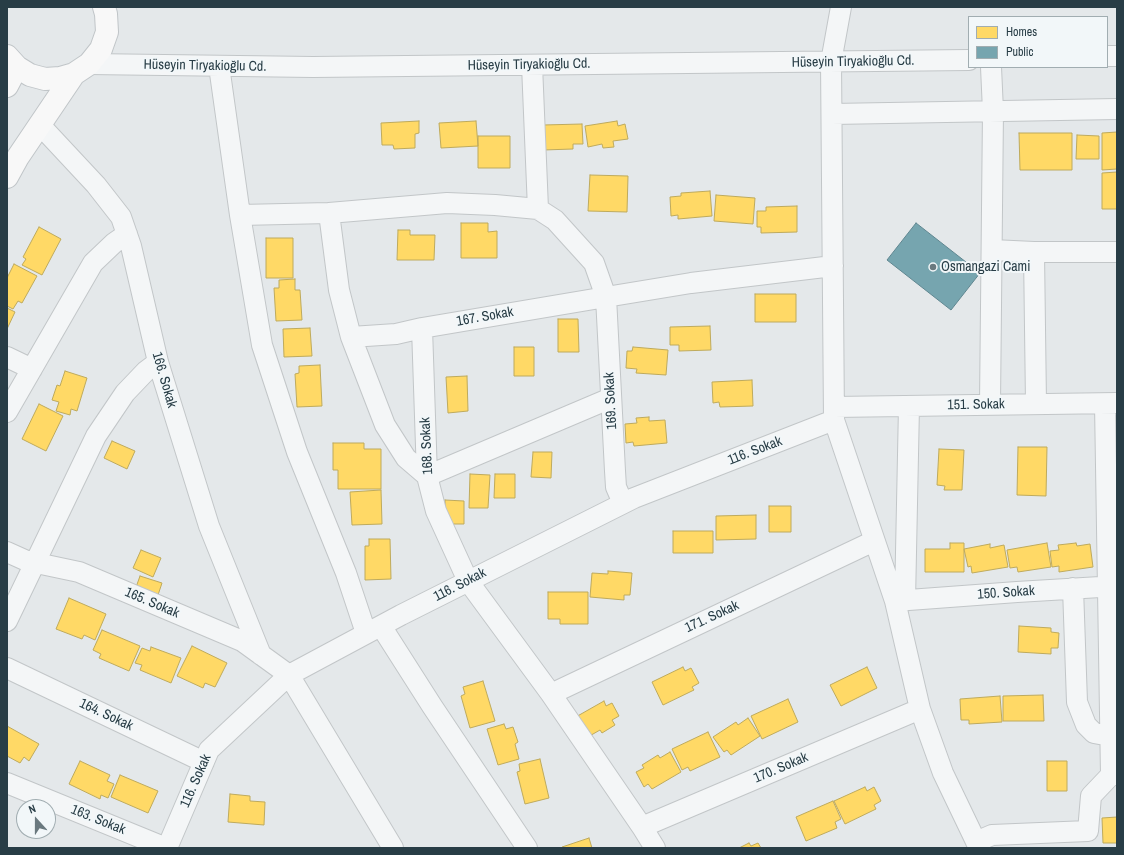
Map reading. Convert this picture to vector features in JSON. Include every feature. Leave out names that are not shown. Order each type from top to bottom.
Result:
[{"type":"main road","points":[[7,178],[18,157],[40,125],[82,69],[100,49],[107,32],[104,7]]},
{"type":"main road","points":[[7,86],[10,60]]},
{"type":"main road","name":"Hüseyin Tiryakioğlu Cd.","points":[[10,60],[30,75],[45,78],[60,78],[82,69]]},
{"type":"street","points":[[841,7],[831,62],[834,413],[874,541],[900,601],[920,709],[943,773],[978,845],[992,835],[1088,831],[1091,796],[1114,775],[1110,736],[1112,586],[1111,403]]},
{"type":"street","name":"Hüseyin Tiryakioğlu Cd.","points":[[82,69],[219,66],[313,67],[968,60]]},
{"type":"street","points":[[240,215],[329,213],[447,203],[538,209],[532,65]]},
{"type":"street","points":[[219,66],[240,215],[262,345],[297,452],[346,573],[374,630],[432,706],[527,848]]},
{"type":"street","points":[[990,404],[993,111],[991,68]]},
{"type":"street","points":[[832,114],[1117,109]]},
{"type":"street","name":"166. Sokak","points":[[40,125],[96,185],[121,217],[131,246],[158,362],[209,526],[261,655]]},
{"type":"street","name":"169. Sokak","points":[[538,209],[555,220],[594,263],[606,297],[616,487],[624,503]]},
{"type":"street","points":[[329,213],[339,290],[351,337],[385,425],[406,458],[427,476],[611,398]]},
{"type":"street","points":[[7,412],[94,263],[114,243],[127,234]]},
{"type":"street","points":[[992,250],[1034,252],[1117,252]]},
{"type":"street","points":[[1034,252],[1036,404]]},
{"type":"street","name":"167. Sokak","points":[[351,337],[396,334],[422,328],[691,283],[833,266]]},
{"type":"street","name":"168. Sokak","points":[[422,328],[427,476],[436,511],[468,581],[550,694],[655,848]]},
{"type":"street","points":[[7,357],[32,369]]},
{"type":"street","points":[[7,621],[96,436],[125,393],[146,371],[158,362]]},
{"type":"street","name":"151. Sokak","points":[[834,413],[909,406],[1111,403]]},
{"type":"street","points":[[900,601],[909,406]]},
{"type":"street","name":"116. Sokak","points":[[167,848],[209,750],[289,675],[468,581],[624,503],[834,413]]},
{"type":"street","name":"171. Sokak","points":[[550,694],[874,541]]},
{"type":"street","name":"165. Sokak","points":[[7,552],[27,560],[79,572],[242,642],[289,675]]},
{"type":"street","name":"150. Sokak","points":[[900,601],[1112,586]]},
{"type":"street","points":[[1073,588],[1077,702],[1086,725],[1094,733],[1110,736]]},
{"type":"street","name":"164. Sokak","points":[[7,668],[204,762]]},
{"type":"street","points":[[289,675],[393,848]]},
{"type":"street","name":"170. Sokak","points":[[642,827],[920,709]]},
{"type":"street","name":"163. Sokak","points":[[7,783],[167,848]]},
{"type":"building: Homes","points":[[419,121],[419,133],[415,134],[415,148],[394,149],[393,145],[382,145],[381,123]]},
{"type":"building: Homes","points":[[476,121],[478,146],[441,148],[439,123]]},
{"type":"building: Homes","points":[[617,121],[618,126],[625,124],[628,139],[613,141],[614,147],[603,148],[602,144],[588,147],[585,126]]},
{"type":"building: Homes","points":[[582,124],[583,144],[573,144],[573,149],[543,150],[543,125]]},
{"type":"building: Homes","points":[[1117,132],[1117,169],[1102,170],[1102,133]]},
{"type":"building: Homes","points":[[1019,133],[1072,133],[1072,170],[1020,170]]},
{"type":"building: Homes","points":[[1077,135],[1099,136],[1099,159],[1076,159]]},
{"type":"building: Homes","points":[[478,136],[510,136],[510,168],[478,168]]},
{"type":"building: Homes","points":[[1117,172],[1117,209],[1102,209],[1102,173]]},
{"type":"building: Homes","points":[[590,175],[628,176],[627,212],[588,211]]},
{"type":"building: Homes","points":[[710,191],[712,216],[678,219],[678,215],[671,216],[670,197],[681,196],[681,193]]},
{"type":"building: Homes","points":[[716,195],[755,198],[753,224],[714,221]]},
{"type":"building: Homes","points":[[797,206],[797,232],[761,233],[761,227],[757,227],[757,211],[766,211],[766,207]]},
{"type":"building: Homes","points":[[461,223],[488,223],[488,232],[497,231],[497,258],[461,258]]},
{"type":"building: Homes","points":[[39,227],[61,239],[42,275],[22,265],[26,259],[23,257]]},
{"type":"building: Homes","points":[[398,230],[410,230],[410,235],[435,235],[434,260],[397,260]]},
{"type":"building: Homes","points":[[266,238],[293,238],[293,278],[266,278]]},
{"type":"building: Homes","points":[[14,264],[37,276],[22,303],[18,301],[13,309],[7,306],[7,278]]},
{"type":"building: Homes","points":[[295,279],[295,290],[300,290],[302,320],[276,321],[274,288],[279,288],[279,280]]},
{"type":"building: Homes","points":[[755,294],[796,294],[796,322],[755,322]]},
{"type":"building: Homes","points":[[7,308],[15,312],[7,329]]},
{"type":"building: Homes","points":[[558,319],[578,319],[579,352],[558,352]]},
{"type":"building: Homes","points":[[710,326],[711,350],[679,351],[679,345],[670,345],[670,327]]},
{"type":"building: Homes","points":[[310,328],[312,356],[284,357],[283,329]]},
{"type":"building: Homes","points":[[514,347],[534,347],[534,376],[514,376]]},
{"type":"building: Homes","points":[[633,347],[668,350],[666,375],[636,373],[637,369],[626,368],[627,351],[632,351]]},
{"type":"building: Homes","points":[[320,365],[322,406],[297,407],[295,374],[299,373],[299,366]]},
{"type":"building: Homes","points":[[65,371],[87,378],[77,411],[71,409],[70,415],[56,411],[59,402],[52,400],[57,385],[60,386]]},
{"type":"building: Homes","points":[[467,376],[468,411],[448,413],[446,377]]},
{"type":"building: Homes","points":[[752,380],[753,406],[720,407],[719,402],[713,403],[712,382]]},
{"type":"building: Homes","points":[[39,404],[63,416],[46,451],[22,439]]},
{"type":"building: Homes","points":[[649,417],[649,421],[665,420],[667,443],[634,446],[633,442],[626,443],[625,424],[637,423],[636,418]]},
{"type":"building: Homes","points":[[112,441],[135,451],[127,469],[104,458]]},
{"type":"building: Homes","points":[[333,443],[364,443],[364,449],[381,449],[381,489],[338,489],[338,470],[333,470]]},
{"type":"building: Homes","points":[[1018,447],[1047,447],[1046,496],[1017,495]]},
{"type":"building: Homes","points":[[939,449],[964,450],[962,490],[944,490],[945,486],[937,485]]},
{"type":"building: Homes","points":[[533,452],[552,452],[551,478],[531,477]]},
{"type":"building: Homes","points":[[470,474],[490,475],[488,508],[469,508]]},
{"type":"building: Homes","points":[[495,474],[515,474],[515,498],[494,498]]},
{"type":"building: Homes","points":[[381,490],[382,524],[352,525],[350,492]]},
{"type":"building: Homes","points":[[445,500],[464,501],[464,524],[445,524]]},
{"type":"building: Homes","points":[[769,506],[791,506],[791,532],[769,532]]},
{"type":"building: Homes","points":[[756,515],[756,539],[716,540],[716,516]]},
{"type":"building: Homes","points":[[673,531],[713,531],[713,553],[673,553]]},
{"type":"building: Homes","points":[[369,539],[390,539],[391,579],[365,580],[365,546],[369,546]]},
{"type":"building: Homes","points":[[950,543],[964,543],[964,572],[925,572],[925,549],[950,549]]},
{"type":"building: Homes","points":[[1047,543],[1051,567],[1018,572],[1017,567],[1010,568],[1007,550]]},
{"type":"building: Homes","points":[[1076,543],[1077,546],[1090,544],[1093,567],[1059,572],[1059,566],[1052,567],[1050,551],[1059,550],[1058,545]]},
{"type":"building: Homes","points":[[990,544],[990,548],[1004,545],[1008,567],[972,573],[971,566],[968,567],[964,549]]},
{"type":"building: Homes","points":[[141,550],[161,558],[153,577],[133,568]]},
{"type":"building: Homes","points":[[608,571],[632,573],[630,595],[624,595],[624,600],[590,597],[592,573],[608,574]]},
{"type":"building: Homes","points":[[140,576],[162,583],[156,601],[134,593]]},
{"type":"building: Homes","points":[[548,592],[588,592],[588,624],[560,624],[560,619],[548,619]]},
{"type":"building: Homes","points":[[69,598],[106,614],[95,640],[84,635],[82,639],[56,629]]},
{"type":"building: Homes","points":[[1019,626],[1051,628],[1051,632],[1059,633],[1058,648],[1051,648],[1051,654],[1018,652]]},
{"type":"building: Homes","points":[[102,630],[140,646],[129,671],[99,658],[101,654],[93,650]]},
{"type":"building: Homes","points":[[192,646],[227,663],[215,687],[205,683],[203,688],[177,676]]},
{"type":"building: Homes","points":[[151,647],[181,658],[171,683],[140,670],[142,665],[135,663],[142,648],[150,651]]},
{"type":"building: Homes","points":[[683,667],[685,671],[691,668],[699,683],[692,687],[694,690],[663,705],[652,682]]},
{"type":"building: Homes","points":[[867,667],[877,688],[841,706],[830,685]]},
{"type":"building: Homes","points":[[483,681],[495,721],[470,728],[461,696],[465,694],[463,687]]},
{"type":"building: Homes","points":[[1043,695],[1044,721],[1003,721],[1003,696]]},
{"type":"building: Homes","points":[[1000,696],[1002,722],[969,724],[969,720],[961,720],[960,699]]},
{"type":"building: Homes","points":[[788,699],[798,722],[762,739],[751,716]]},
{"type":"building: Homes","points":[[604,701],[606,706],[612,703],[619,716],[612,720],[615,725],[602,733],[600,730],[586,738],[574,718]]},
{"type":"building: Homes","points":[[748,718],[760,736],[731,755],[727,750],[724,752],[713,737],[736,722],[738,725]]},
{"type":"building: Homes","points":[[504,724],[506,729],[513,727],[518,742],[515,744],[519,759],[498,765],[487,729]]},
{"type":"building: Homes","points":[[7,726],[39,744],[29,761],[24,757],[20,763],[7,756]]},
{"type":"building: Homes","points":[[708,732],[720,757],[690,771],[688,767],[682,770],[672,749]]},
{"type":"building: Homes","points":[[670,752],[681,772],[652,789],[648,784],[644,787],[636,772],[644,768],[642,765],[658,755],[660,758]]},
{"type":"building: Homes","points":[[540,759],[549,798],[525,804],[517,772],[520,771],[519,764]]},
{"type":"building: Homes","points":[[80,761],[110,775],[107,781],[114,784],[108,798],[101,795],[100,799],[69,784]]},
{"type":"building: Homes","points":[[1047,761],[1067,761],[1067,791],[1047,791]]},
{"type":"building: Homes","points":[[120,775],[158,791],[148,813],[111,797]]},
{"type":"building: Homes","points":[[865,787],[867,791],[874,787],[881,801],[874,805],[876,809],[845,824],[834,801]]},
{"type":"building: Homes","points":[[230,794],[250,796],[250,801],[265,802],[264,825],[228,822]]},
{"type":"building: Homes","points":[[833,801],[841,819],[835,822],[837,828],[806,841],[796,817]]},
{"type":"building: Homes","points":[[1117,817],[1117,843],[1103,843],[1102,818]]},
{"type":"building: Homes","points":[[589,838],[592,848],[562,848],[562,847]]},
{"type":"building: Homes","points":[[749,843],[751,846],[758,843],[761,848],[739,848]]},
{"type":"building: Public","name":"Osmangazi Cami","points":[[916,223],[980,273],[951,310],[887,260]]},
{"type":"place","name":"Osmangazi Cami","points":[[933,267]]}]
